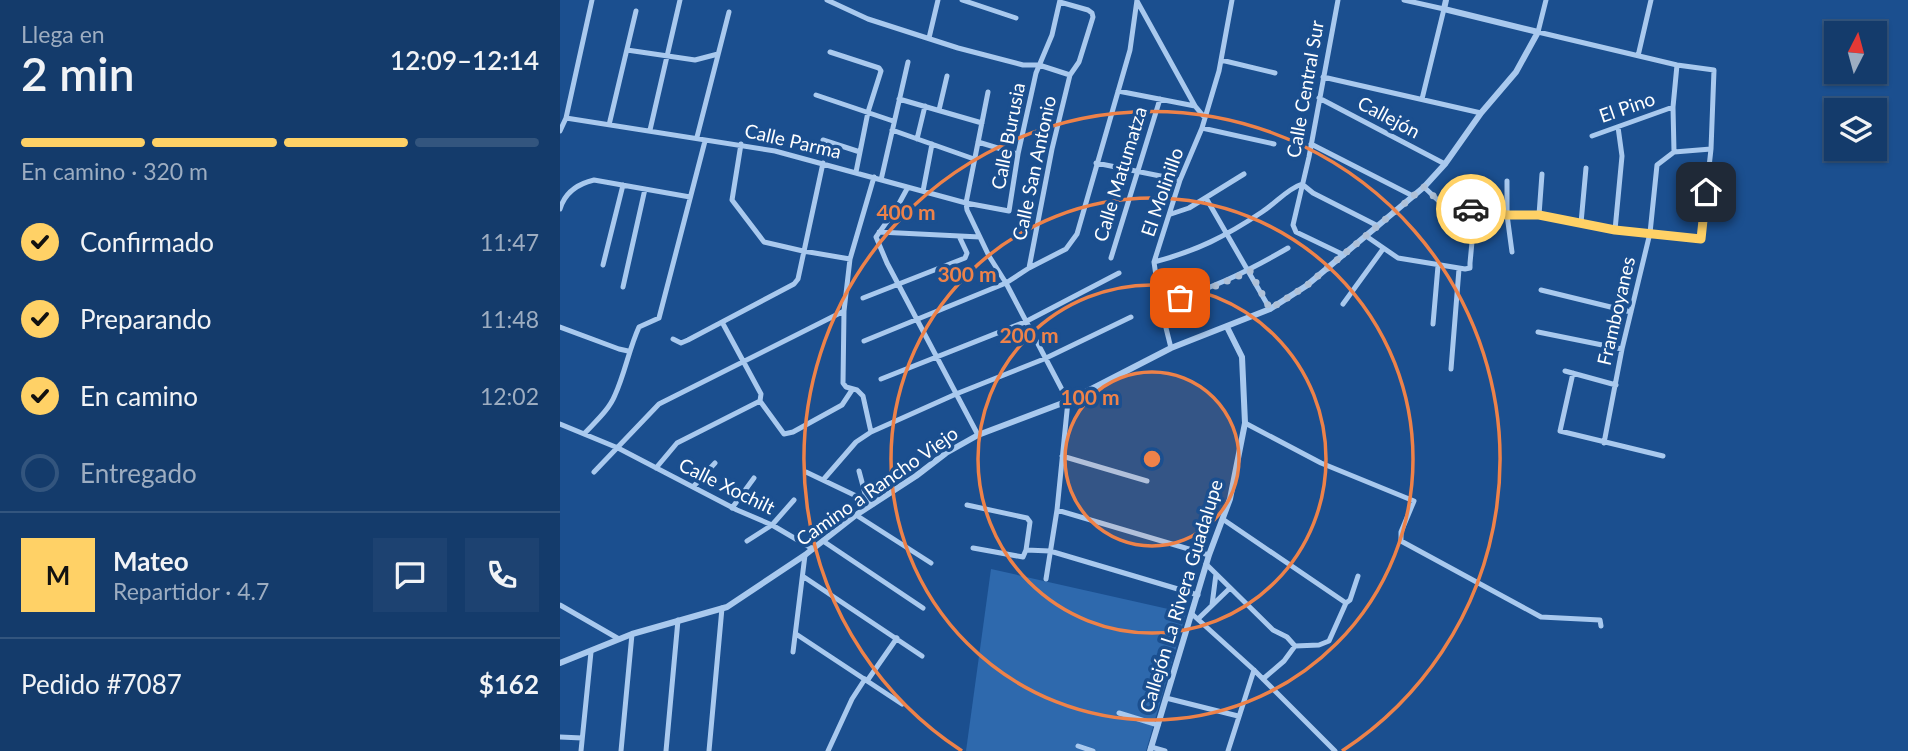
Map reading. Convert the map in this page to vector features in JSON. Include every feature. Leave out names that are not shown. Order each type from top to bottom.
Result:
[{"type":"street","points":[[560,131],[566,118],[592,0]]},
{"type":"street","points":[[650,130],[680,0]]},
{"type":"street","points":[[827,0],[868,19],[929,38],[1005,61],[1039,66],[1070,75]]},
{"type":"street","points":[[929,38],[938,0]]},
{"type":"street","points":[[962,0],[1016,18]]},
{"type":"street","points":[[989,9],[991,0]]},
{"type":"street","points":[[864,341],[1006,283],[1072,243],[1077,234],[1130,50],[1137,0]]},
{"type":"street","points":[[1137,0],[1195,106],[1205,118]]},
{"type":"street","name":"El Molinillo","points":[[1171,348],[1160,304],[1154,262],[1180,180],[1205,118],[1221,60],[1232,0]]},
{"type":"street","name":"Calle Central Sur","points":[[1338,0],[1293,229],[1344,256]]},
{"type":"street","points":[[1404,0],[1676,65],[1714,70],[1701,239],[1615,230],[1539,215],[1507,215],[1444,206],[1424,187]]},
{"type":"street","points":[[1422,99],[1446,0]]},
{"type":"street","points":[[1538,32],[1546,0]]},
{"type":"street","points":[[1638,56],[1651,0]]},
{"type":"street","name":"Calle San Antonio","points":[[1029,268],[1052,149],[1070,75],[1079,62],[1093,17],[1092,13],[1060,1]]},
{"type":"street","name":"Calle Burusia","points":[[1009,211],[1018,155],[1039,66],[1052,35],[1060,1]]},
{"type":"street","points":[[609,125],[636,11]]},
{"type":"street","points":[[697,137],[729,12]]},
{"type":"street","name":"Camino a Rancho Viejo","points":[[560,663],[632,634],[722,608],[813,550],[870,502],[978,435],[1068,401],[1171,348],[1270,309],[1306,286],[1424,187],[1516,72],[1538,32]]},
{"type":"street","points":[[627,50],[695,60],[718,54]]},
{"type":"street","points":[[830,52],[879,68],[881,75],[868,112],[856,172]]},
{"type":"street","points":[[1221,60],[1275,73]]},
{"type":"street","points":[[881,180],[908,62]]},
{"type":"street","points":[[1676,65],[1674,152],[1710,149]]},
{"type":"street","points":[[939,110],[947,76]]},
{"type":"street","points":[[1323,77],[1481,113]]},
{"type":"street","points":[[1118,91],[1195,106]]},
{"type":"street","points":[[988,92],[966,203],[980,237],[1068,401],[1057,510],[1046,579]]},
{"type":"street","points":[[816,95],[893,121]]},
{"type":"street","name":"Callejón","points":[[1319,98],[1445,164]]},
{"type":"street","points":[[899,99],[982,123]]},
{"type":"street","name":"Calle Matumatza","points":[[1111,258],[1160,99]]},
{"type":"street","points":[[916,139],[925,106]]},
{"type":"street","name":"El Pino","points":[[1592,136],[1673,107]]},
{"type":"street","name":"Calle Parma","points":[[566,118],[697,137],[705,141],[741,144],[823,163],[966,203],[1009,211]]},
{"type":"street","points":[[1615,230],[1622,156],[1618,127]]},
{"type":"street","points":[[1202,128],[1274,144]]},
{"type":"street","points":[[891,130],[974,159]]},
{"type":"street","points":[[824,139],[860,152]]},
{"type":"street","points":[[584,434],[616,394],[628,351],[639,327],[659,318],[705,141]]},
{"type":"street","points":[[978,142],[1018,155]]},
{"type":"street","points":[[741,144],[732,191],[734,205],[764,242],[850,259]]},
{"type":"street","points":[[923,191],[932,144]]},
{"type":"street","points":[[1311,144],[1413,196]]},
{"type":"street","name":"Framboyanes","points":[[1604,443],[1622,349],[1650,233],[1657,165],[1674,152]]},
{"type":"street","points":[[673,339],[681,343],[794,284],[801,275],[803,251],[823,163]]},
{"type":"street","points":[[1096,163],[1180,180]]},
{"type":"street","points":[[1581,223],[1586,168]]},
{"type":"street","points":[[1171,214],[1189,208],[1244,174]]},
{"type":"street","points":[[1539,215],[1542,174]]},
{"type":"street","points":[[871,432],[863,396],[843,383],[844,311],[850,259],[874,177]]},
{"type":"street","points":[[560,209],[568,192],[581,183],[594,180],[690,197]]},
{"type":"street","points":[[1507,181],[1507,215],[1512,252]]},
{"type":"street","points":[[1154,262],[1182,255],[1228,234],[1302,184],[1313,194],[1378,226]]},
{"type":"street","points":[[603,265],[623,185]]},
{"type":"street","points":[[908,187],[879,232],[877,240],[978,435]]},
{"type":"street","points":[[623,287],[645,189]]},
{"type":"street","points":[[1206,198],[1270,309]]},
{"type":"street","points":[[1366,236],[1398,258],[1438,266],[1469,268],[1475,210]]},
{"type":"street","points":[[879,232],[980,237]]},
{"type":"street","points":[[863,298],[965,258],[967,253],[959,236]]},
{"type":"street","points":[[1160,304],[1200,293],[1250,271],[1288,248]]},
{"type":"street","points":[[1343,304],[1383,249]]},
{"type":"street","points":[[1433,324],[1438,266]]},
{"type":"street","points":[[1451,369],[1460,269]]},
{"type":"street","points":[[881,379],[1025,322],[1119,273]]},
{"type":"street","points":[[1541,290],[1631,312]]},
{"type":"street","points":[[594,472],[659,404],[844,311]]},
{"type":"street","points":[[823,480],[856,442],[871,432],[1044,359],[1131,317]]},
{"type":"street","points":[[722,322],[761,394],[760,401],[779,429],[787,434],[842,405],[852,390]]},
{"type":"street","points":[[560,327],[628,351]]},
{"type":"street","name":"Callejón La Rivera Guadalupe","points":[[1150,749],[1195,616],[1206,564],[1224,520],[1245,423],[1242,358],[1227,327]]},
{"type":"street","points":[[1538,331],[1622,349]]},
{"type":"street","points":[[1565,371],[1616,385]]},
{"type":"street","points":[[1573,373],[1559,431],[1663,456]]},
{"type":"street","points":[[656,468],[677,443],[760,401]]},
{"type":"street","points":[[1245,423],[1321,463],[1414,501],[1401,532],[1401,541],[1541,617],[1600,620],[1601,626]]},
{"type":"street","name":"Calle Xochilt","points":[[560,424],[618,448],[732,508],[772,525],[813,550]]},
{"type":"street","points":[[1062,456],[1147,481]]},
{"type":"street","points":[[693,487],[715,463]]},
{"type":"street","points":[[859,471],[870,502]]},
{"type":"street","points":[[806,472],[870,502]]},
{"type":"street","points":[[732,508],[754,478]]},
{"type":"street","points":[[747,541],[772,525],[794,500]]},
{"type":"street","points":[[967,505],[1027,518],[1030,522],[1023,556],[974,548]]},
{"type":"street","points":[[1057,510],[1209,555]]},
{"type":"street","points":[[856,515],[931,564]]},
{"type":"street","points":[[1224,520],[1346,603]]},
{"type":"street","points":[[823,541],[923,608]]},
{"type":"street","points":[[1026,550],[1051,551],[1198,595]]},
{"type":"street","points":[[793,652],[805,555]]},
{"type":"street","points":[[1206,564],[1273,630],[1287,637],[1295,646],[1319,646],[1329,641],[1346,603],[1350,600],[1358,576]]},
{"type":"street","points":[[1212,605],[1216,574]]},
{"type":"street","points":[[804,577],[922,656]]},
{"type":"street","points":[[1230,588],[1195,616],[1335,751]]},
{"type":"street","points":[[560,605],[592,621],[619,639]]},
{"type":"street","points":[[709,751],[722,608]]},
{"type":"street","points":[[666,751],[678,620]]},
{"type":"street","points":[[621,751],[632,634]]},
{"type":"street","points":[[796,634],[902,704]]},
{"type":"street","points":[[828,751],[852,699],[897,638]]},
{"type":"street","points":[[1263,679],[1284,661],[1295,646]]},
{"type":"street","points":[[581,751],[591,652]]},
{"type":"street","points":[[1228,751],[1254,670]]},
{"type":"street","points":[[1166,698],[1238,716]]},
{"type":"street","points":[[1119,713],[1158,724]]},
{"type":"street","points":[[560,737],[582,738]]},
{"type":"street","points":[[1078,746],[1093,751]]},
{"type":"street","points":[[1150,749],[1165,751]]},
{"type":"shaded area","points":[[991,569],[1186,613],[1146,751],[966,751]]},
{"type":"way so far","points":[[1180,298],[1200,293],[1250,271],[1270,309],[1306,286],[1344,256],[1424,187],[1444,206],[1471,209]]},
{"type":"route","points":[[1471,209],[1507,215],[1539,215],[1615,230],[1701,239],[1706,192]]}]
